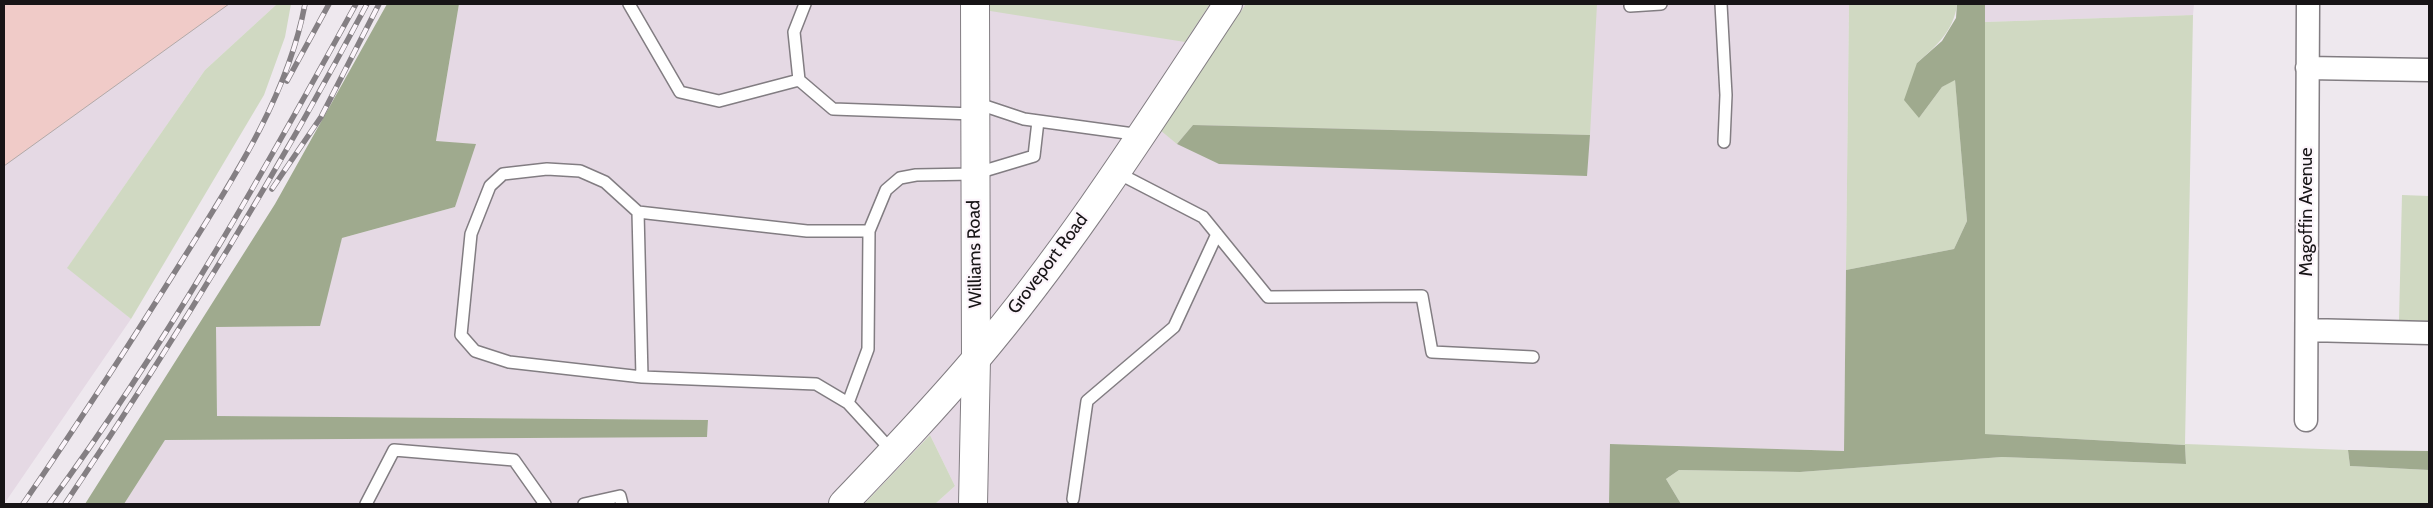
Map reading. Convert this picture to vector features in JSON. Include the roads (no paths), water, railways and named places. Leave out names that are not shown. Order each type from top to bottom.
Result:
[{"type":"main road","name":"Williams Road","points":[[973,504],[976,359],[975,4]]},
{"type":"main road","name":"Groveport Road","points":[[843,504],[976,359],[1040,279],[1116,172],[1228,4]]},
{"type":"street","name":"Magoffin Avenue","points":[[2306,420],[2308,4]]},
{"type":"street","points":[[2307,68],[2429,70]]},
{"type":"street","points":[[2307,330],[2429,333]]},
{"type":"lane","points":[[629,4],[680,92],[719,101],[799,80]]},
{"type":"lane","points":[[805,4],[794,32],[799,80],[833,109],[974,108],[1024,119],[1141,135]]},
{"type":"lane","points":[[1630,6],[1661,4]]},
{"type":"lane","points":[[1721,4],[1726,95],[1724,142]]},
{"type":"lane","points":[[848,402],[868,349],[869,231],[886,190],[900,178],[916,175],[974,174],[1034,156],[1038,121]]},
{"type":"lane","points":[[869,231],[807,231],[638,212],[605,182],[580,171],[547,169],[502,174],[490,186],[471,234],[461,336],[475,351],[509,362],[642,377],[816,384],[848,402],[892,451]]},
{"type":"lane","points":[[1116,172],[1203,217],[1268,297],[1422,296],[1432,352],[1532,358]]},
{"type":"lane","points":[[638,212],[642,377]]},
{"type":"lane","points":[[1073,499],[1087,401],[1174,326],[1217,234]]},
{"type":"lane","points":[[366,504],[394,450],[514,460],[545,504]]},
{"type":"lane","points":[[584,504],[620,496],[622,504]]},
{"type":"railway","points":[[23,504],[124,352],[239,168],[272,105],[286,72],[305,4]]},
{"type":"railway","points":[[287,81],[329,4]]},
{"type":"railway","points":[[49,504],[133,384],[211,259],[285,132],[356,4]]},
{"type":"railway","points":[[65,504],[106,443],[223,258],[297,132],[367,4]]},
{"type":"railway","points":[[272,189],[321,117],[379,4]]}]
